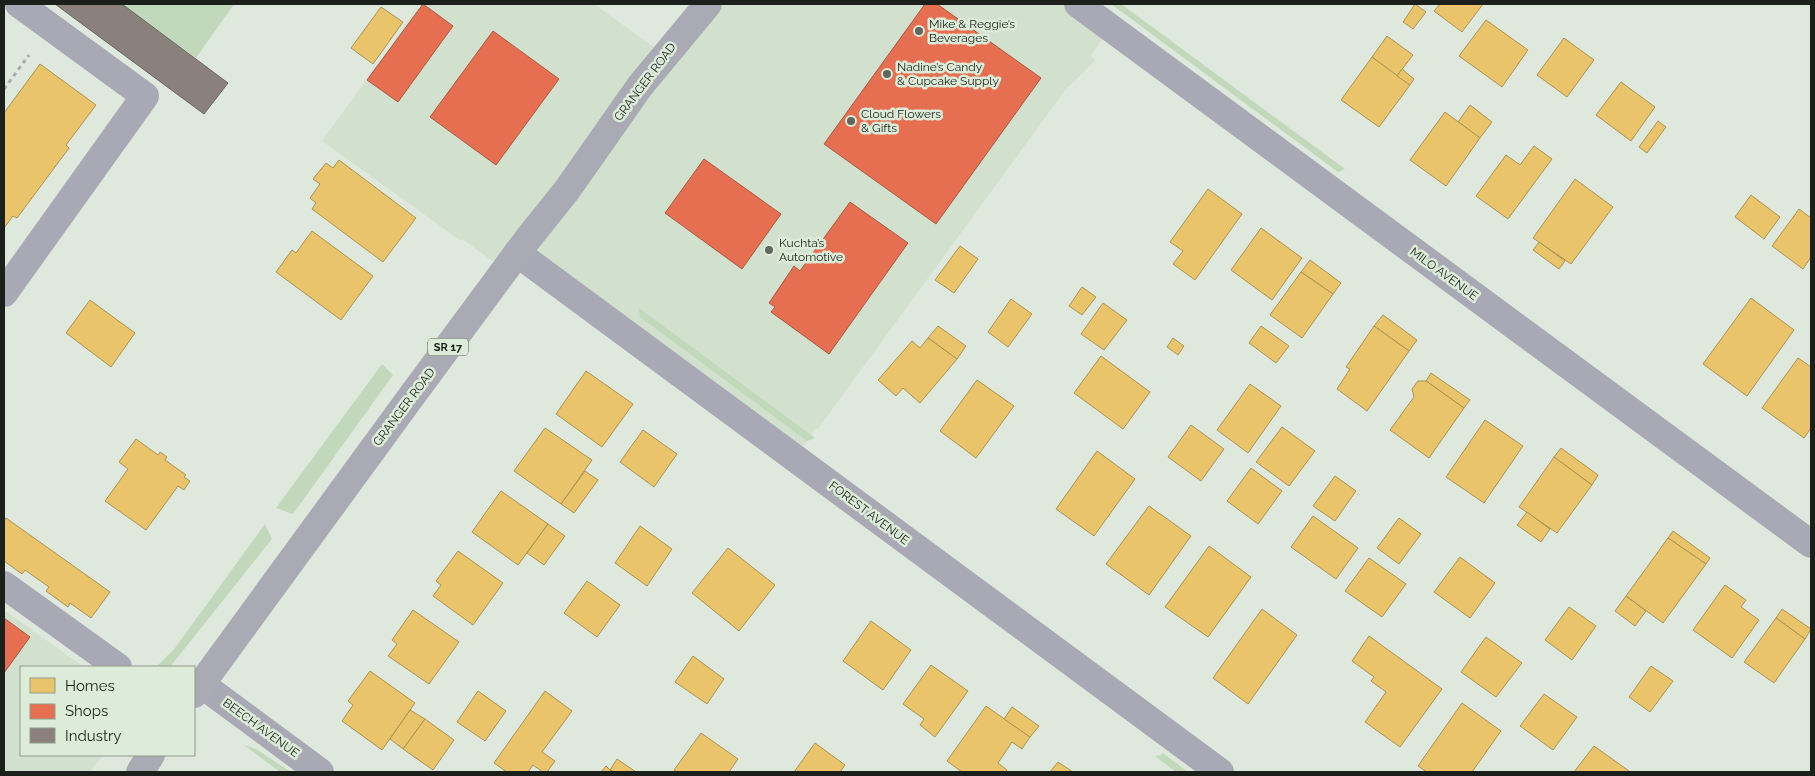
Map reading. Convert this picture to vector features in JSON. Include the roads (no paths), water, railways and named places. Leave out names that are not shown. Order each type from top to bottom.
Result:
[{"type":"main road","name":"GRANGER ROAD","points":[[197,689],[517,253],[567,190],[640,86],[708,4]]},
{"type":"main road","points":[[140,772],[151,756]]},
{"type":"street","points":[[4,293],[145,96],[19,4]]},
{"type":"street","name":"MILO AVENUE","points":[[1078,4],[1811,544]]},
{"type":"street","name":"FOREST AVENUE","points":[[517,253],[1220,772]]},
{"type":"street","points":[[4,584],[117,666]]},
{"type":"street","name":"BEECH AVENUE","points":[[197,689],[320,772]]},
{"type":"place","name":"Mike & Reggie’s Beverages","points":[[919,31]]},
{"type":"place","name":"Nadine’s Candy & Cupcake Supply","points":[[887,74]]},
{"type":"place","name":"Cloud Flowers & Gifts","points":[[851,121]]},
{"type":"place","name":"Kuchta’s Automotive","points":[[769,250]]}]
